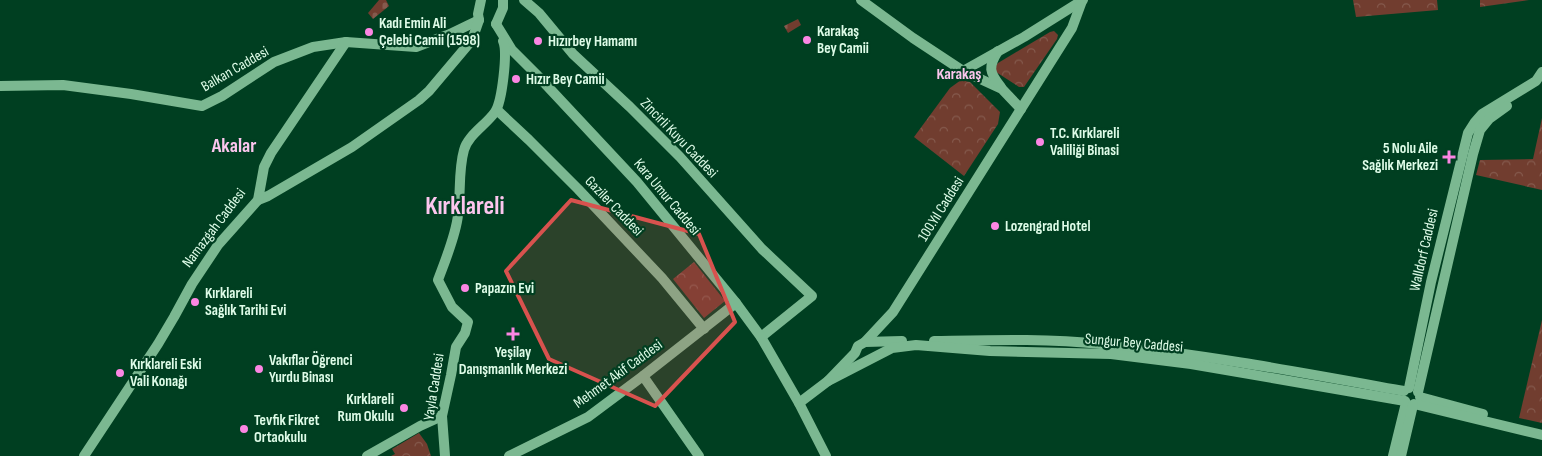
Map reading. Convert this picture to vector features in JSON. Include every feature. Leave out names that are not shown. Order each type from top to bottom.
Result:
[{"type":"street","points":[[258,200],[352,147],[419,100],[429,91],[472,40],[479,20],[478,14],[481,0]]},
{"type":"street","points":[[479,20],[486,26],[496,24],[503,8],[503,0]]},
{"type":"street","name":"Zincirli Kuyu Caddesi","points":[[524,0],[539,13],[573,54],[680,157],[762,249],[812,296],[761,337]]},
{"type":"street","points":[[861,0],[963,71],[1002,89]]},
{"type":"street","points":[[963,71],[1083,0]]},
{"type":"street","name":"100.Yıl Caddesi","points":[[828,381],[898,304],[1072,28],[1083,0]]},
{"type":"street","name":"Balkan Caddesi","points":[[0,86],[63,86],[131,94],[202,106],[222,96],[274,62],[313,47],[346,42],[416,47],[479,20]]},
{"type":"street","name":"Yayla Caddesi","points":[[445,456],[442,416],[456,347],[465,333],[468,322],[452,307],[438,280],[458,217],[464,148],[496,110],[502,85],[505,46],[496,24]]},
{"type":"street","name":"Kara Umur Caddesi","points":[[496,24],[512,50],[637,182],[736,303],[761,337],[799,403],[826,456]]},
{"type":"street","name":"Namazgah Caddesi","points":[[84,456],[158,344],[192,284],[218,245],[258,200],[264,167],[271,153],[346,42]]},
{"type":"street","points":[[999,51],[991,63],[991,68],[1002,89],[1021,109]]},
{"type":"street","points":[[1478,126],[1482,114],[1536,81],[1542,72]]},
{"type":"street","points":[[1478,126],[1539,88],[1542,84]]},
{"type":"street","name":"Gaziler Caddesi","points":[[496,110],[578,189],[662,278],[704,328]]},
{"type":"street","name":"Walldorf Caddesi","points":[[1393,456],[1411,398],[1478,126]]},
{"type":"street","name":"Mehmet Akif Caddesi","points":[[509,456],[588,417],[736,303]]},
{"type":"street","points":[[883,322],[885,342]]},
{"type":"street","name":"Sungur Bey Caddesi","points":[[864,342],[997,340],[1101,344],[1302,373],[1542,430]]},
{"type":"street","name":"Sungur Bey Caddesi","points":[[861,364],[892,348],[916,345],[990,351],[1111,354],[1198,365],[1411,398],[1542,435]]},
{"type":"street","points":[[854,353],[861,364]]},
{"type":"street","name":"100.Yıl Caddesi","points":[[799,403],[828,381],[861,364]]},
{"type":"street","points":[[643,376],[699,456]]},
{"type":"street","name":"Walldorf Caddesi","points":[[1401,456],[1411,398]]},
{"type":"street","points":[[367,456],[420,426],[442,416]]},
{"type":"highlighted area","points":[[571,200],[699,234],[735,322],[655,406],[549,359],[506,271]]},
{"type":"green space","points":[[379,0],[386,0],[389,6],[373,19],[368,13]]},
{"type":"green space","points":[[1353,0],[1437,0],[1438,10],[1356,17]]},
{"type":"green space","points":[[1480,0],[1529,0],[1480,7]]},
{"type":"green space","points":[[798,19],[801,25],[788,33],[784,26]]},
{"type":"green space","points":[[1054,31],[1058,35],[1057,39],[1024,87],[1019,87],[996,72],[995,67],[998,63]]},
{"type":"green space","points":[[961,80],[970,82],[1000,112],[998,124],[964,176],[914,137],[950,88]]},
{"type":"green space","points":[[1542,118],[1542,190],[1476,175],[1480,160],[1533,159]]},
{"type":"green space","points":[[694,262],[725,301],[704,318],[673,279]]},
{"type":"green space","points":[[1542,320],[1542,423],[1519,418]]},
{"type":"green space","points":[[419,433],[427,444],[431,456],[391,456],[395,454],[392,449]]},
{"type":"place","name":"Kadı Emin Ali Çelebi Camii (1598)","points":[[369,32]]},
{"type":"place","name":"Karakaş Bey Camii","points":[[807,40]]},
{"type":"place","name":"Hızırbey Hamamı","points":[[538,41]]},
{"type":"place","name":"Hızır Bey Camii","points":[[516,79]]},
{"type":"place","name":"T.C. Kırklareli Valiliği Binasi","points":[[1040,142]]},
{"type":"place","name":"5 Nolu Aile Sağlık Merkezi","points":[[1449,157]]},
{"type":"place","name":"Lozengrad Hotel","points":[[995,226]]},
{"type":"place","name":"Papazın Evi","points":[[465,288]]},
{"type":"place","name":"Kırklareli Sağlık Tarihi Evi","points":[[195,302]]},
{"type":"place","name":"Yeşilay Danışmanlık Merkezi","points":[[513,334]]},
{"type":"place","name":"Vakıflar Öğrenci Yurdu Binası","points":[[259,369]]},
{"type":"place","name":"Kırklareli Eski Vali Konağı","points":[[120,373]]},
{"type":"place","name":"Kırklareli Rum Okulu","points":[[404,408]]},
{"type":"place","name":"Tevfik Fikret Ortaokulu","points":[[244,429]]},
{"type":"district","name":"Karakaş","points":[[959,74]]},
{"type":"district","name":"Akalar","points":[[234,146]]},
{"type":"district","name":"Kırklareli","points":[[465,206]]}]
